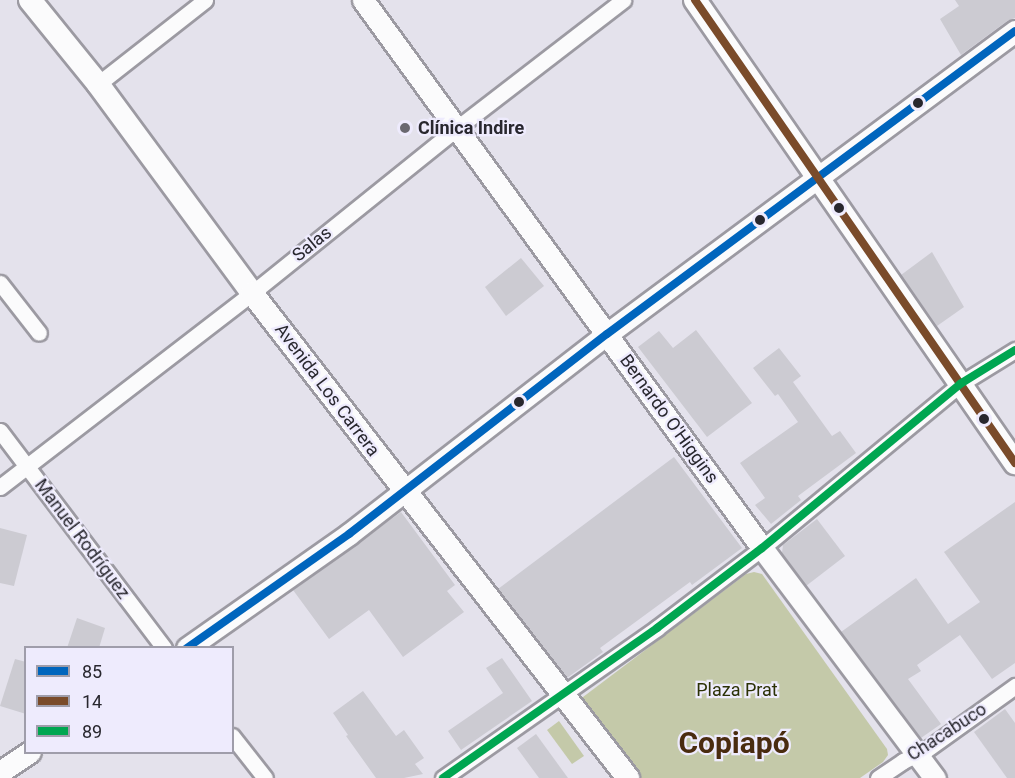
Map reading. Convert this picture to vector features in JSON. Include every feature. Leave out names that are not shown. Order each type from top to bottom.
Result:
[{"type":"main road","name":"Avenida Los Carrera","points":[[30,0],[98,84],[252,293],[628,778]]},
{"type":"main road","name":"Bernardo O'Higgins","points":[[363,0],[762,548],[935,778]]},
{"type":"main road","points":[[695,0],[1015,463]]},
{"type":"main road","points":[[190,646],[292,576],[405,492],[607,334],[1015,31]]},
{"type":"main road","points":[[0,772],[28,754]]},
{"type":"street","points":[[98,84],[205,0]]},
{"type":"street","name":"Salas","points":[[0,487],[252,293],[457,128],[623,0]]},
{"type":"street","points":[[0,283],[39,333]]},
{"type":"street","points":[[443,778],[565,695],[762,548],[960,384],[1015,350]]},
{"type":"street","name":"Manuel Rodríguez","points":[[0,431],[162,646]]},
{"type":"street","name":"Chacabuco","points":[[878,778],[917,754],[1015,686]]},
{"type":"street","points":[[234,739],[265,778]]},
{"type":"green space","name":"Plaza Prat","points":[[754,572],[762,574],[887,749],[888,755],[883,762],[860,778],[636,778],[580,702],[583,697],[746,574]]},
{"type":"green space","points":[[559,721],[584,756],[572,764],[547,730]]},
{"type":"building","points":[[955,0],[1015,0],[1015,18],[1007,21],[961,55],[940,19],[959,6]]},
{"type":"building","points":[[932,252],[964,307],[937,326],[901,275]]},
{"type":"building","points":[[521,258],[544,286],[506,316],[485,287]]},
{"type":"building","points":[[696,330],[752,403],[707,437],[638,347],[659,331],[673,348]]},
{"type":"building","points":[[779,348],[801,376],[793,382],[832,436],[840,431],[856,453],[798,496],[801,500],[771,524],[755,505],[765,498],[740,463],[798,422],[778,394],[775,396],[753,368]]},
{"type":"building","points":[[674,457],[742,548],[692,585],[690,582],[600,648],[603,652],[567,678],[498,589]]},
{"type":"building","points":[[1015,502],[1015,663],[992,679],[960,635],[917,665],[921,671],[908,679],[941,724],[921,738],[841,632],[916,578],[948,624],[980,602],[944,552]]},
{"type":"building","points":[[401,512],[455,585],[447,591],[464,612],[403,657],[369,610],[329,639],[293,590]]},
{"type":"building","points":[[817,519],[845,556],[806,586],[782,553],[783,545]]},
{"type":"building","points":[[0,528],[27,535],[14,586],[0,583]]},
{"type":"building","points":[[77,618],[105,628],[100,646],[68,646]]},
{"type":"building","points":[[502,658],[532,701],[461,750],[448,731],[503,693],[486,668]]},
{"type":"building","points":[[15,659],[24,661],[24,713],[0,706]]},
{"type":"building","points":[[363,691],[396,736],[404,730],[424,758],[415,764],[423,774],[404,778],[376,778],[346,736],[348,735],[333,713]]},
{"type":"building","points":[[1005,709],[1015,723],[1015,778],[1007,778],[974,732]]},
{"type":"building","points":[[536,734],[568,778],[539,778],[517,748]]},
{"type":"transit line","name":"14","points":[[695,0],[1015,463]]},
{"type":"transit line","name":"85","points":[[190,646],[349,534],[607,334],[1015,31]]},
{"type":"transit line","name":"89","points":[[443,778],[657,628],[762,548],[960,384],[1015,350]]},
{"type":"place","name":"Clínica Indire","points":[[405,128]]},
{"type":"district","name":"Copiapó","points":[[734,743]]}]
